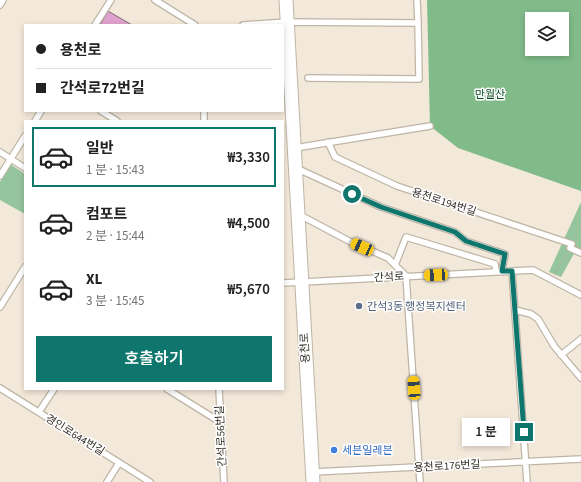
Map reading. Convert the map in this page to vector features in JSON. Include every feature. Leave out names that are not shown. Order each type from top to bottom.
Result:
[{"type":"street","name":"용천로","points":[[286,0],[313,477]]},
{"type":"lane","points":[[0,5],[3,0]]},
{"type":"lane","points":[[96,24],[111,0]]},
{"type":"lane","points":[[155,0],[193,24]]},
{"type":"lane","points":[[308,78],[419,78],[417,0]]},
{"type":"lane","points":[[258,24],[287,22],[418,23]]},
{"type":"lane","points":[[103,112],[115,120]]},
{"type":"lane","points":[[294,148],[430,126]]},
{"type":"lane","points":[[0,176],[24,138]]},
{"type":"lane","name":"용천로194번길","points":[[328,142],[335,157],[397,186],[571,246],[581,253]]},
{"type":"lane","points":[[0,152],[24,167]]},
{"type":"lane","points":[[295,168],[381,207],[455,232],[466,241],[505,254],[499,271]]},
{"type":"lane","points":[[298,214],[349,241],[388,258],[406,276],[420,482]]},
{"type":"lane","name":"간석로","points":[[395,265],[406,237],[495,264],[499,271]]},
{"type":"lane","points":[[0,307],[24,269]]},
{"type":"lane","name":"간석로","points":[[284,283],[533,270],[581,295]]},
{"type":"lane","points":[[512,271],[527,482]]},
{"type":"lane","points":[[515,310],[532,314],[538,319],[554,346],[581,378]]},
{"type":"lane","points":[[561,355],[581,339]]},
{"type":"lane","name":"경인로644번길","points":[[0,388],[150,482]]},
{"type":"lane","points":[[39,412],[53,390]]},
{"type":"lane","points":[[169,390],[220,422]]},
{"type":"lane","name":"간석로56번길","points":[[218,390],[224,482]]},
{"type":"lane","name":"용천로176번길","points":[[313,477],[419,467],[581,459]]},
{"type":"lane","points":[[107,482],[119,463]]},
{"type":"green space","name":"만월산","points":[[427,0],[581,0],[581,191],[458,148],[430,126]]},
{"type":"green space","points":[[10,164],[24,173],[24,213],[0,200],[0,182]]},
{"type":"green space","points":[[581,202],[581,251],[576,250],[561,277],[549,272]]},
{"type":"building","points":[[108,11],[130,24],[101,24]]},
{"type":"place","name":"간석3동 행정복지센터","points":[[359,306]]},
{"type":"place","name":"세븐일레븐","points":[[334,450]]},
{"type":"route","points":[[352,194],[381,207],[455,232],[466,241],[505,254],[502,271],[512,271],[524,432]]}]
